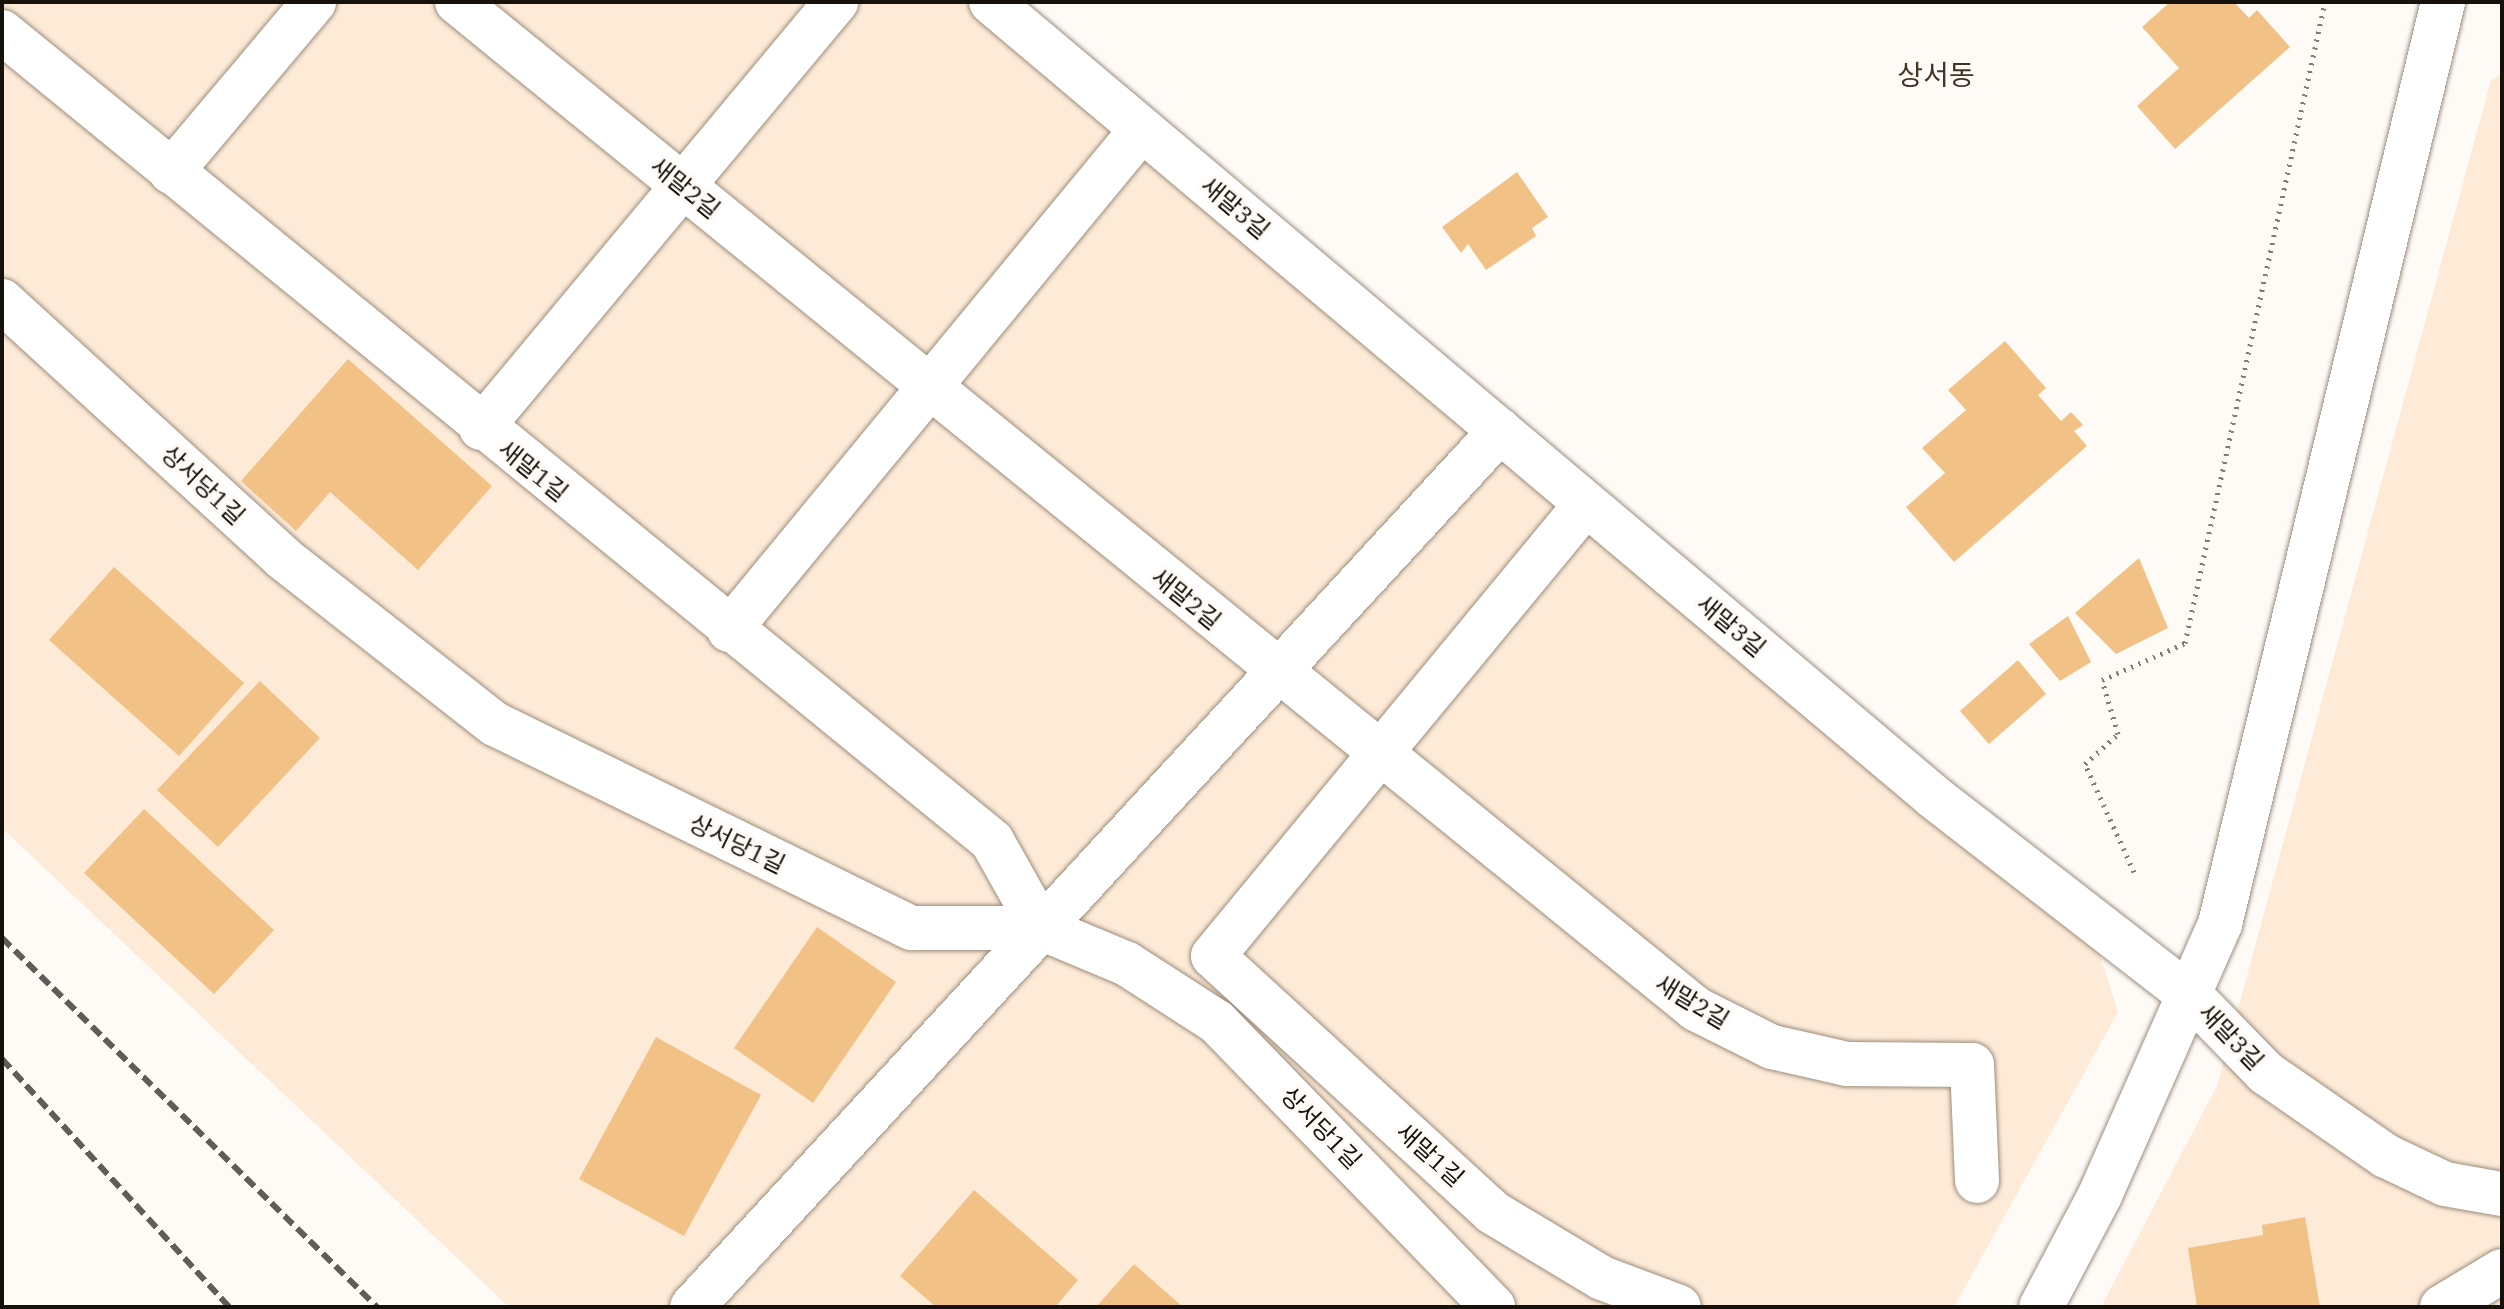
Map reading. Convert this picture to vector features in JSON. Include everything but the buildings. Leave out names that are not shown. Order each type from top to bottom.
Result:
[{"type":"street","points":[[171,172],[314,2]]},
{"type":"street","name":"새말2길","points":[[457,2],[1378,756],[1696,1009],[1772,1047],[1847,1064],[1972,1065],[1977,1181]]},
{"type":"street","points":[[481,428],[836,2]]},
{"type":"street","name":"새말3길","points":[[991,2],[1934,797],[2192,997],[2266,1073],[2386,1156],[2445,1184],[2502,1194]]},
{"type":"street","points":[[2041,1307],[2192,997],[2220,924],[2443,2]]},
{"type":"street","name":"새말1길","points":[[2,32],[481,428],[992,841],[1041,928]]},
{"type":"street","points":[[729,630],[1142,129]]},
{"type":"street","name":"상서당1길","points":[[2,301],[283,558],[495,724],[912,928],[1041,928],[1127,964],[1217,1022],[1493,1307]]},
{"type":"street","points":[[692,1307],[1500,431]]},
{"type":"street","points":[[1378,756],[1586,504]]},
{"type":"street","name":"새말1길","points":[[1378,756],[1213,956],[1492,1212],[1602,1278],[1679,1307]]},
{"type":"street","points":[[2442,1307],[2502,1271]]},
{"type":"path","points":[[2134,872],[2085,764],[2118,734],[2102,680],[2185,643],[2325,2]]},
{"type":"shaded area","points":[[2,2],[975,2],[2093,933],[2118,1012],[1954,1307],[509,1307],[2,828]]},
{"type":"shaded area","points":[[2502,73],[2502,1307],[2101,1307],[2217,1086],[2491,80]]},
{"type":"railway","points":[[2,938],[377,1307]]},
{"type":"railway","points":[[2,1059],[229,1307]]},
{"type":"district","name":"상서동","points":[[1936,75]]}]
